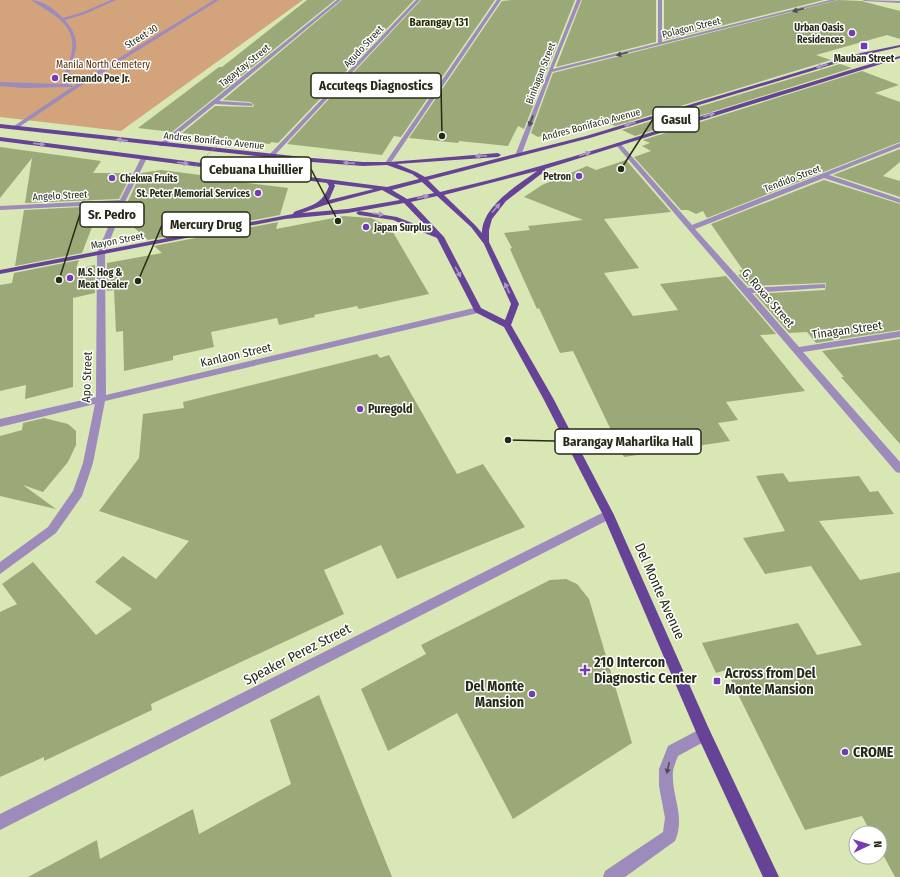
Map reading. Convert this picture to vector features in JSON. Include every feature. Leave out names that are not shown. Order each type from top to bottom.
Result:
[{"type":"main road","name":"Andres Bonifacio Avenue","points":[[0,139],[387,188],[520,153],[588,137],[863,54],[900,46]]},
{"type":"main road","points":[[406,201],[440,194],[548,166],[900,57]]},
{"type":"main road","name":"Andres Bonifacio Avenue","points":[[0,126],[160,145],[271,156],[363,164],[388,163],[414,173],[424,179],[440,194]]},
{"type":"main road","points":[[388,163],[520,153]]},
{"type":"main road","points":[[487,244],[485,232],[491,214],[514,191],[548,166]]},
{"type":"main road","points":[[323,203],[330,195],[332,186],[328,181]]},
{"type":"main road","name":"Andres Bonifacio Avenue","points":[[387,188],[406,201]]},
{"type":"main road","name":"Mayon Street","points":[[285,217],[323,203],[387,188]]},
{"type":"main road","points":[[406,201],[440,237],[478,310],[507,324],[514,304],[487,244],[473,226],[440,194]]},
{"type":"main road","name":"Mayon Street","points":[[0,272],[285,217],[325,214],[406,201]]},
{"type":"main road","points":[[325,214],[370,213],[388,216],[440,237]]},
{"type":"main road","name":"Del Monte Avenue","points":[[507,324],[572,441],[608,515],[704,734],[771,877]]},
{"type":"street","points":[[33,0],[44,5],[68,24],[74,41],[74,52],[68,68],[64,86]]},
{"type":"street","points":[[63,19],[84,13],[114,0]]},
{"type":"street","name":"Street 30","points":[[14,128],[77,86],[217,0]]},
{"type":"street","name":"Tagaytay Street","points":[[160,145],[339,0]]},
{"type":"street","name":"Agudo Street","points":[[271,156],[418,0]]},
{"type":"street","points":[[388,163],[499,0]]},
{"type":"street","name":"Binhagan Street","points":[[520,153],[550,71],[579,0]]},
{"type":"street","points":[[660,0],[660,44]]},
{"type":"street","name":"Polagon Street","points":[[550,71],[835,0]]},
{"type":"street","points":[[864,0],[900,2]]},
{"type":"street","points":[[0,84],[23,86],[77,86]]},
{"type":"street","points":[[214,102],[250,105]]},
{"type":"street","name":"G. Roxas Street","points":[[618,144],[900,469]]},
{"type":"street","name":"Tendido Street","points":[[691,228],[900,145]]},
{"type":"street","name":"Apo Street","points":[[0,569],[52,530],[78,493],[88,463],[101,399],[101,253],[122,202],[144,158]]},
{"type":"street","points":[[825,176],[900,201]]},
{"type":"street","name":"Angelo Street","points":[[0,208],[122,202]]},
{"type":"street","points":[[746,291],[822,286]]},
{"type":"street","name":"Kanlaon Street","points":[[0,423],[478,310]]},
{"type":"street","name":"Tinagan Street","points":[[796,350],[900,334]]},
{"type":"street","name":"Speaker Perez Street","points":[[0,822],[608,515]]},
{"type":"street","points":[[611,877],[670,836],[673,818],[666,786],[666,769],[673,751],[704,734]]},
{"type":"path","points":[[194,167],[218,145]]},
{"type":"path","points":[[729,213],[767,240],[780,258]]},
{"type":"green space","name":"Manila North Cemetery","points":[[0,0],[303,0],[121,131],[0,117]]},
{"type":"building","points":[[307,0],[335,0],[172,132],[138,128],[219,67],[222,67]]},
{"type":"building","points":[[342,0],[414,0],[278,143],[271,142],[270,144],[182,133],[215,106],[253,107],[254,105],[250,102],[223,100]]},
{"type":"building","points":[[421,0],[495,0],[401,137],[394,136],[382,155],[287,144]]},
{"type":"building","points":[[575,0],[524,129],[518,126],[508,146],[409,138],[502,1]]},
{"type":"building","points":[[582,0],[656,0],[656,42],[556,67]]},
{"type":"building","points":[[664,0],[824,0],[664,40]]},
{"type":"building","points":[[838,0],[861,1],[900,11],[900,39],[887,35],[816,55],[831,60],[615,126],[600,119],[538,137],[531,133],[553,73]]},
{"type":"building","points":[[840,64],[852,68],[635,136],[622,130]]},
{"type":"building","points":[[862,71],[899,85],[875,93],[900,102],[900,142],[707,218],[703,211],[696,214],[688,210],[681,210],[634,157],[651,151],[642,146],[650,143],[643,140]]},
{"type":"building","points":[[0,147],[101,161],[93,173],[132,173],[119,199],[25,203],[32,158],[0,198]]},
{"type":"building","points":[[900,149],[900,162],[883,176],[900,181],[900,197],[833,175]]},
{"type":"building","points":[[626,160],[671,212],[604,219],[639,268],[604,273],[633,316],[678,310],[660,284],[726,276],[776,334],[760,335],[805,391],[726,402],[738,420],[718,423],[730,441],[624,457],[573,351],[560,353],[539,308],[537,309],[510,249],[512,248],[504,233],[530,230],[528,226],[583,220],[524,197],[542,185],[587,166],[596,170]]},
{"type":"building","points":[[161,170],[224,178],[223,180],[288,188],[280,215],[148,240],[121,216],[141,173]]},
{"type":"building","points":[[824,180],[900,204],[900,330],[816,343],[807,332],[789,333],[755,294],[825,290],[826,283],[749,286],[738,275],[742,274],[739,270],[743,270],[711,224]]},
{"type":"building","points":[[100,206],[82,253],[15,266],[24,210]]},
{"type":"building","points":[[344,216],[371,218],[390,227],[429,294],[359,309],[357,306],[314,315],[315,317],[279,325],[277,318],[211,332],[214,347],[173,356],[173,360],[124,371],[123,331],[116,332],[114,290],[107,291],[107,263],[162,253],[154,246],[278,222],[276,229]]},
{"type":"building","points":[[79,260],[76,269],[95,265],[95,293],[73,298],[73,387],[25,399],[26,385],[0,391],[0,285],[12,283],[14,273]]},
{"type":"building","points":[[900,339],[900,444],[841,377],[844,377],[822,351]]},
{"type":"building","points":[[377,354],[380,358],[389,355],[457,474],[483,464],[525,527],[397,579],[381,545],[324,570],[344,614],[151,704],[152,710],[44,761],[44,757],[0,777],[0,612],[17,604],[2,584],[33,562],[96,635],[132,609],[95,582],[123,556],[156,579],[189,541],[99,511],[139,458],[143,414],[184,408],[183,402]]},
{"type":"building","points":[[44,418],[68,424],[76,431],[76,445],[68,462],[43,492],[23,485],[56,509],[0,496],[0,436],[22,430],[23,423]]},
{"type":"building","points":[[783,473],[789,482],[859,476],[870,492],[878,491],[894,514],[819,521],[860,580],[900,572],[900,877],[895,877],[888,864],[888,825],[867,825],[862,816],[805,830],[726,670],[716,673],[702,643],[798,623],[817,655],[862,645],[811,566],[765,574],[743,538],[785,531],[756,476]]},
{"type":"building","name":"Del Monte Mansion","points":[[566,579],[577,584],[589,599],[632,743],[513,819],[457,713],[388,751],[361,689],[426,654],[421,645],[550,580]]},
{"type":"building","points":[[319,695],[392,877],[28,877],[97,840],[100,859],[193,809],[199,834],[291,784],[270,720]]},
{"type":"place","name":"Urban Oasis Residences","points":[[852,33]]},
{"type":"place","name":"Mauban Street","points":[[864,46]]},
{"type":"place","name":"Fernando Poe Jr.","points":[[55,78]]},
{"type":"place","name":"Accuteqs Diagnostics","points":[[442,136]]},
{"type":"place","name":"Gasul","points":[[621,169]]},
{"type":"place","name":"Petron","points":[[579,176]]},
{"type":"place","name":"Chekwa Fruits","points":[[112,178]]},
{"type":"place","name":"St. Peter Memorial Services","points":[[258,193]]},
{"type":"place","name":"Cebuana Lhuillier","points":[[338,221]]},
{"type":"place","name":"Japan Surplus","points":[[366,227]]},
{"type":"place","name":"M.S. Hog & Meat Dealer","points":[[70,278]]},
{"type":"place","name":"Sr. Pedro","points":[[59,280]]},
{"type":"place","name":"Mercury Drug","points":[[138,281]]},
{"type":"place","name":"Puregold","points":[[360,409]]},
{"type":"place","name":"Barangay Maharlika Hall","points":[[508,440]]},
{"type":"place","name":"210 Intercon Diagnostic Center","points":[[585,670]]},
{"type":"place","name":"Across from Del Monte Mansion","points":[[717,681]]},
{"type":"place","name":"Del Monte Mansion","points":[[532,694]]},
{"type":"place","name":"CROME","points":[[845,752]]},
{"type":"district","name":"Barangay 131","points":[[439,22]]}]
